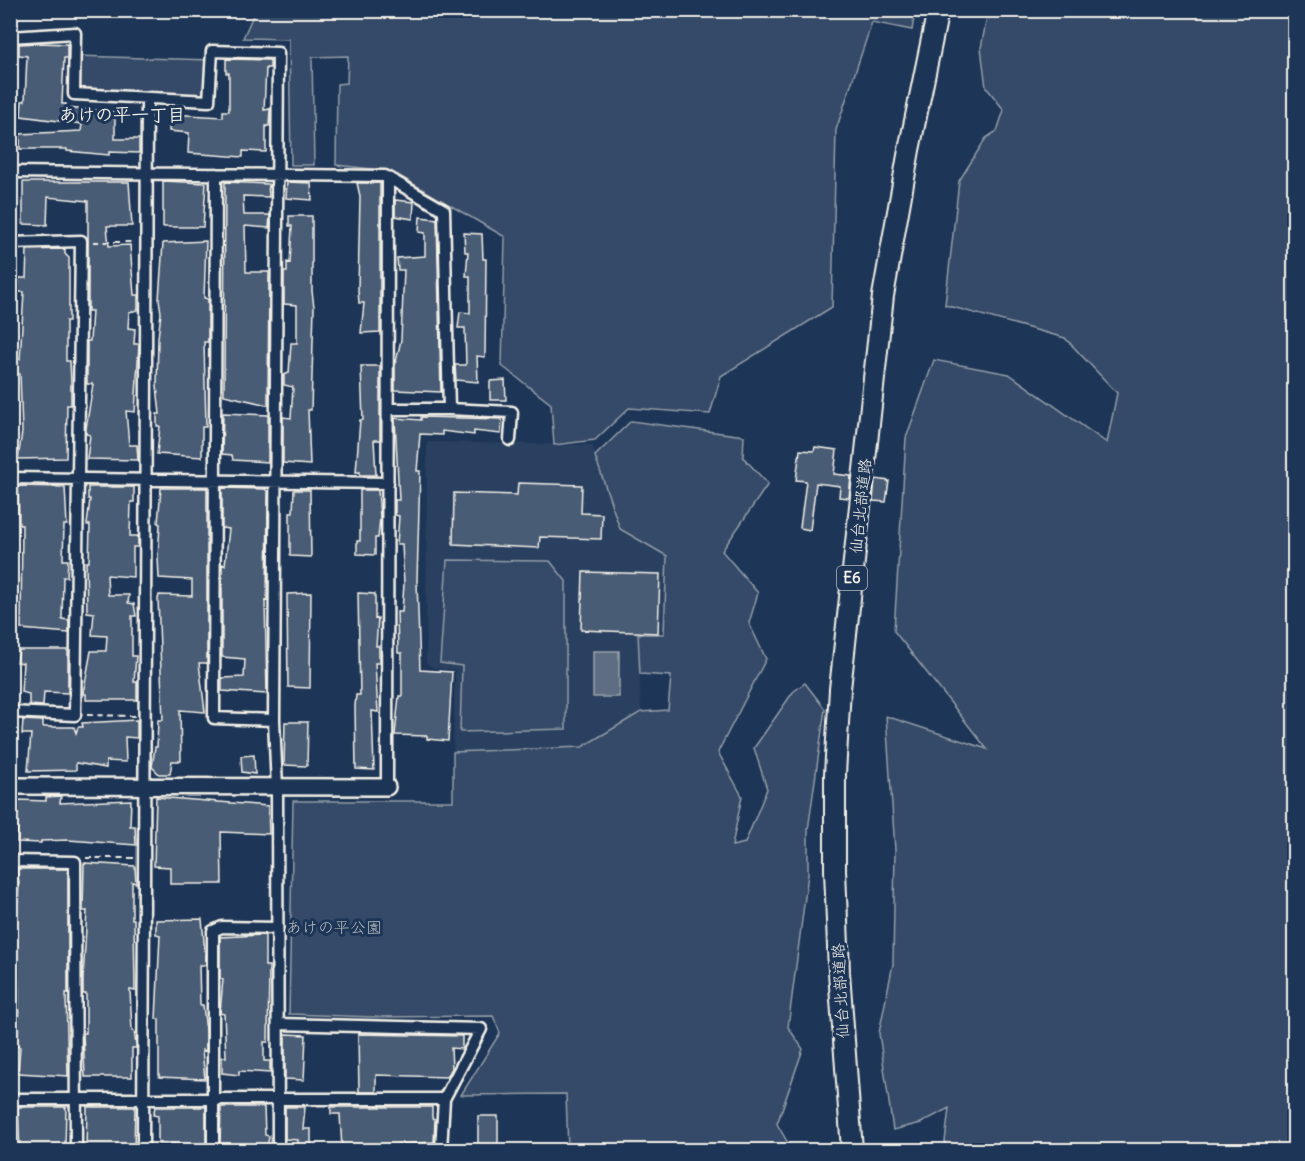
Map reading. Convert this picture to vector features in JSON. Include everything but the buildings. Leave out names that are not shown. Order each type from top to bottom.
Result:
[{"type":"highway","name":"仙台北部道路","points":[[852,1150],[838,972],[835,870],[835,774],[840,689],[883,296],[907,161],[938,10]]},
{"type":"street","points":[[10,37],[75,33],[74,94],[209,101],[212,51],[278,53],[274,720],[277,788],[278,1150]]},
{"type":"street","points":[[143,1150],[147,786],[149,172],[147,98]]},
{"type":"street","points":[[10,172],[278,174],[388,178],[444,210],[449,409]]},
{"type":"street","points":[[216,174],[214,718],[274,720]]},
{"type":"street","points":[[10,786],[387,787],[388,178]]},
{"type":"street","points":[[10,243],[81,242],[75,715],[10,712]]},
{"type":"street","points":[[389,409],[512,412],[510,440]]},
{"type":"street","points":[[10,478],[388,483]]},
{"type":"street","points":[[10,861],[75,862],[76,1150]]},
{"type":"street","points":[[213,1150],[213,931],[222,927],[276,928]]},
{"type":"street","points":[[278,1024],[481,1029],[444,1099],[441,1150]]},
{"type":"street","points":[[10,1099],[213,1100],[277,1097],[444,1099]]},
{"type":"path","points":[[81,242],[147,243]]},
{"type":"path","points":[[75,715],[147,717]]},
{"type":"path","points":[[75,862],[83,858],[146,858]]},
{"type":"shaded area","points":[[427,442],[592,445],[620,529],[667,556],[664,634],[638,634],[641,712],[582,747],[453,752],[455,670],[433,668],[426,663]]},
{"type":"shaded area","points":[[593,651],[619,651],[619,697],[593,697]]},
{"type":"green space","points":[[915,10],[912,30],[872,22],[836,130],[832,307],[721,376],[710,414],[629,408],[595,440],[554,445],[551,404],[502,366],[505,237],[391,171],[336,165],[337,84],[347,83],[348,56],[312,57],[314,165],[291,165],[289,39],[243,38],[255,11]]},
{"type":"green space","points":[[988,11],[1294,11],[1294,1150],[944,1150],[949,1108],[921,1123],[893,1130],[879,1033],[893,964],[895,850],[886,716],[987,749],[894,631],[906,438],[934,360],[1009,374],[1107,443],[1117,393],[1065,338],[945,305],[959,181],[986,138],[997,131],[1004,110],[986,87],[981,48]]},
{"type":"green space","points":[[75,56],[211,60],[209,101],[74,94]]},
{"type":"green space","name":"あけの平公園","points":[[631,421],[744,436],[743,457],[768,484],[722,551],[758,593],[749,623],[766,659],[718,752],[742,796],[732,846],[745,843],[767,789],[754,748],[793,692],[805,683],[825,709],[808,830],[808,874],[788,1027],[803,1049],[777,1124],[792,1150],[568,1150],[566,1094],[461,1095],[500,1033],[493,1016],[373,1017],[289,1014],[293,801],[453,801],[453,752],[582,747],[641,712],[668,710],[671,676],[640,674],[638,634],[664,634],[667,556],[620,529],[595,456]]},
{"type":"green space","points":[[447,560],[550,561],[566,581],[566,729],[460,732],[462,666],[440,663]]},
{"type":"district","name":"あけの平一丁目","points":[[122,115]]}]
